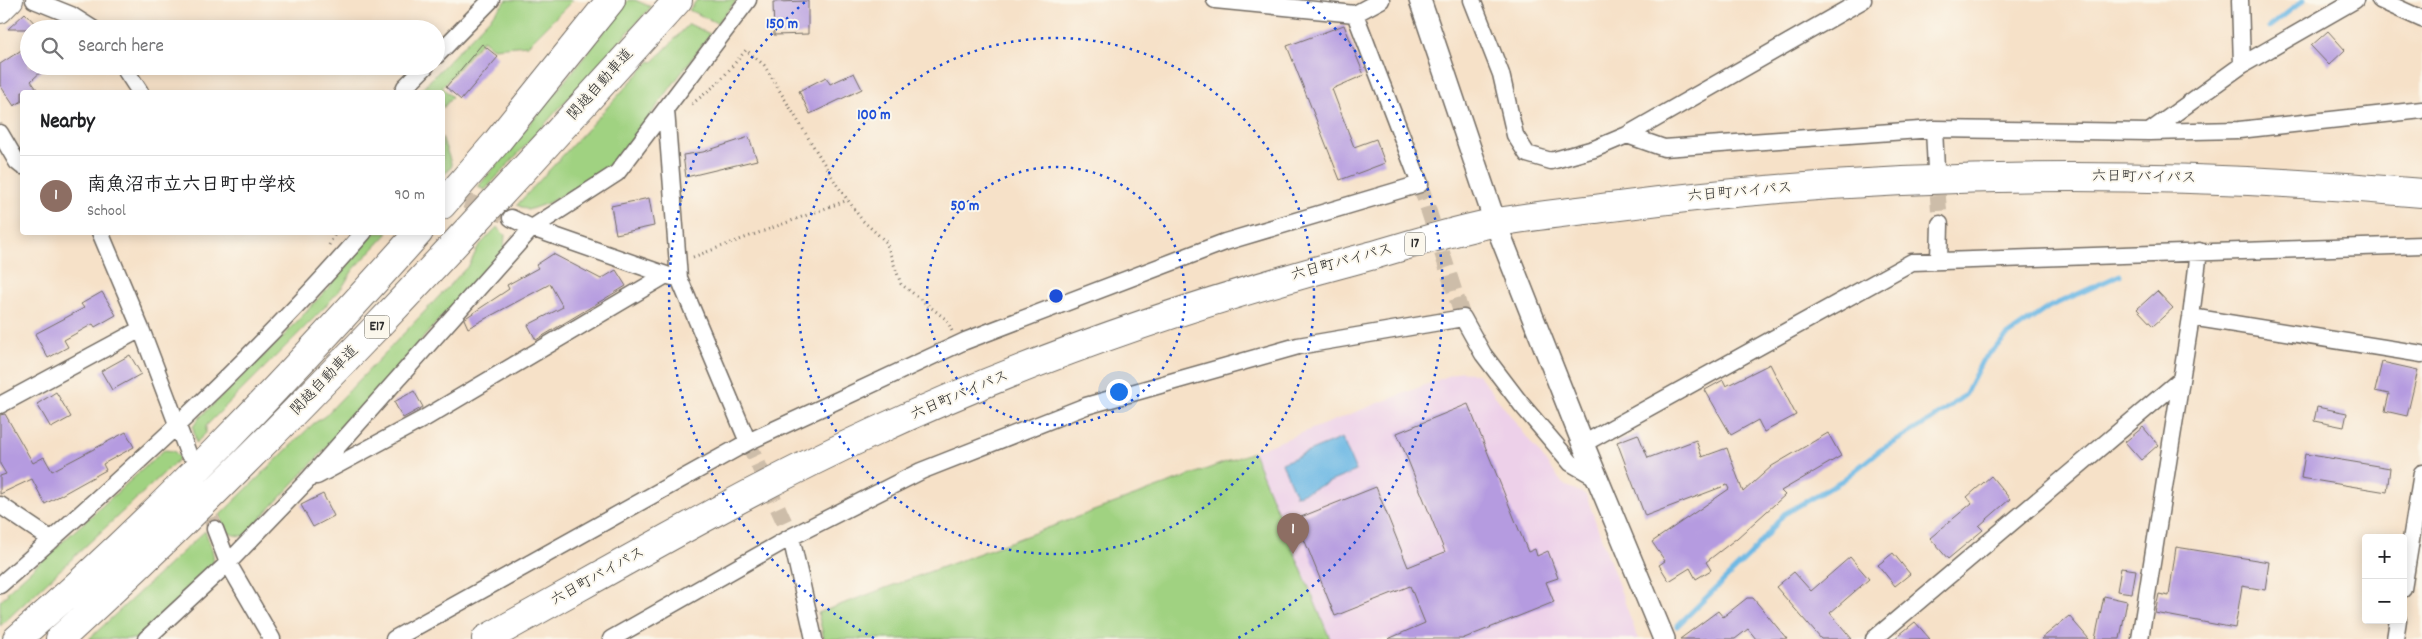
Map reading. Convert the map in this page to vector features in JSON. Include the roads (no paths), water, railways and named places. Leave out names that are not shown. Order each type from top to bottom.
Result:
[{"type":"highway","points":[[445,202],[496,143],[611,0]]},
{"type":"highway","name":"関越自動車道","points":[[60,639],[166,540],[367,338],[678,0]]},
{"type":"highway","name":"六日町バイパス","points":[[486,639],[751,493],[872,433],[999,378],[1136,328],[1295,276],[1495,222],[1700,195],[1854,183],[2003,176],[2146,177],[2299,182],[2422,192]]},
{"type":"highway","name":"関越自動車道","points":[[16,639],[146,520],[250,416],[416,235]]},
{"type":"street","points":[[34,0],[79,20]]},
{"type":"street","points":[[445,47],[491,0]]},
{"type":"street","points":[[146,639],[228,563],[306,482],[532,228],[617,172],[748,0]]},
{"type":"street","points":[[1215,0],[1355,14],[1381,0]]},
{"type":"street","points":[[1420,0],[1495,222],[1583,444],[1664,639]]},
{"type":"street","points":[[1472,0],[1501,74],[1515,135],[1527,154],[1551,161],[1594,149],[1627,135],[1863,0]]},
{"type":"street","points":[[2240,0],[2242,66]]},
{"type":"street","points":[[2149,132],[2242,66],[2355,0]]},
{"type":"street","points":[[2380,0],[2422,19]]},
{"type":"street","points":[[394,639],[748,442],[965,341],[1225,242],[1420,184],[1355,14]]},
{"type":"street","points":[[129,75],[139,90]]},
{"type":"street","points":[[404,90],[417,75]]},
{"type":"street","points":[[666,110],[675,272],[748,442]]},
{"type":"street","points":[[1627,135],[1664,148],[1934,129],[2149,132],[2239,130],[2422,110]]},
{"type":"street","points":[[1934,129],[1936,169]]},
{"type":"street","points":[[0,133],[20,164]]},
{"type":"street","points":[[511,218],[532,228],[675,272]]},
{"type":"street","points":[[1939,260],[1940,224]]},
{"type":"street","points":[[101,235],[188,453]]},
{"type":"street","points":[[0,586],[178,425],[322,281],[361,235]]},
{"type":"street","points":[[1583,444],[1912,262],[2422,245]]},
{"type":"street","points":[[2140,639],[2191,317],[2198,251]]},
{"type":"street","points":[[306,482],[425,418],[675,272]]},
{"type":"street","points":[[2191,317],[2422,354]]},
{"type":"street","points":[[611,639],[790,537],[921,471],[1086,406],[1298,346],[1463,318],[1483,354],[1521,404],[1571,463],[1597,478]]},
{"type":"street","points":[[0,405],[140,329]]},
{"type":"street","points":[[1874,639],[2180,380]]},
{"type":"street","points":[[2405,579],[2422,472]]},
{"type":"street","points":[[0,505],[52,540]]},
{"type":"street","points":[[215,529],[228,563],[272,639]]},
{"type":"street","points":[[790,537],[814,639]]},
{"type":"street","points":[[2395,639],[2397,624]]},
{"type":"water","points":[[1342,438],[1356,471],[1296,496],[1282,463]]},
{"type":"waterway","points":[[2269,27],[2304,0]]},
{"type":"waterway","points":[[1677,626],[1750,555],[1784,514],[1843,480],[1879,451],[1931,420],[1965,395],[1982,361],[2007,336],[2049,307],[2120,275]]},
{"type":"tunnel","points":[[1936,171],[1940,224]]},
{"type":"tunnel","points":[[1420,184],[1463,318]]},
{"type":"tunnel","points":[[445,193],[511,218]]},
{"type":"tunnel","points":[[748,442],[791,537]]},
{"type":"tunnel","points":[[203,495],[215,529]]},
{"type":"place","name":"南魚沼市立六日町中学校","points":[[1293,554]]}]
